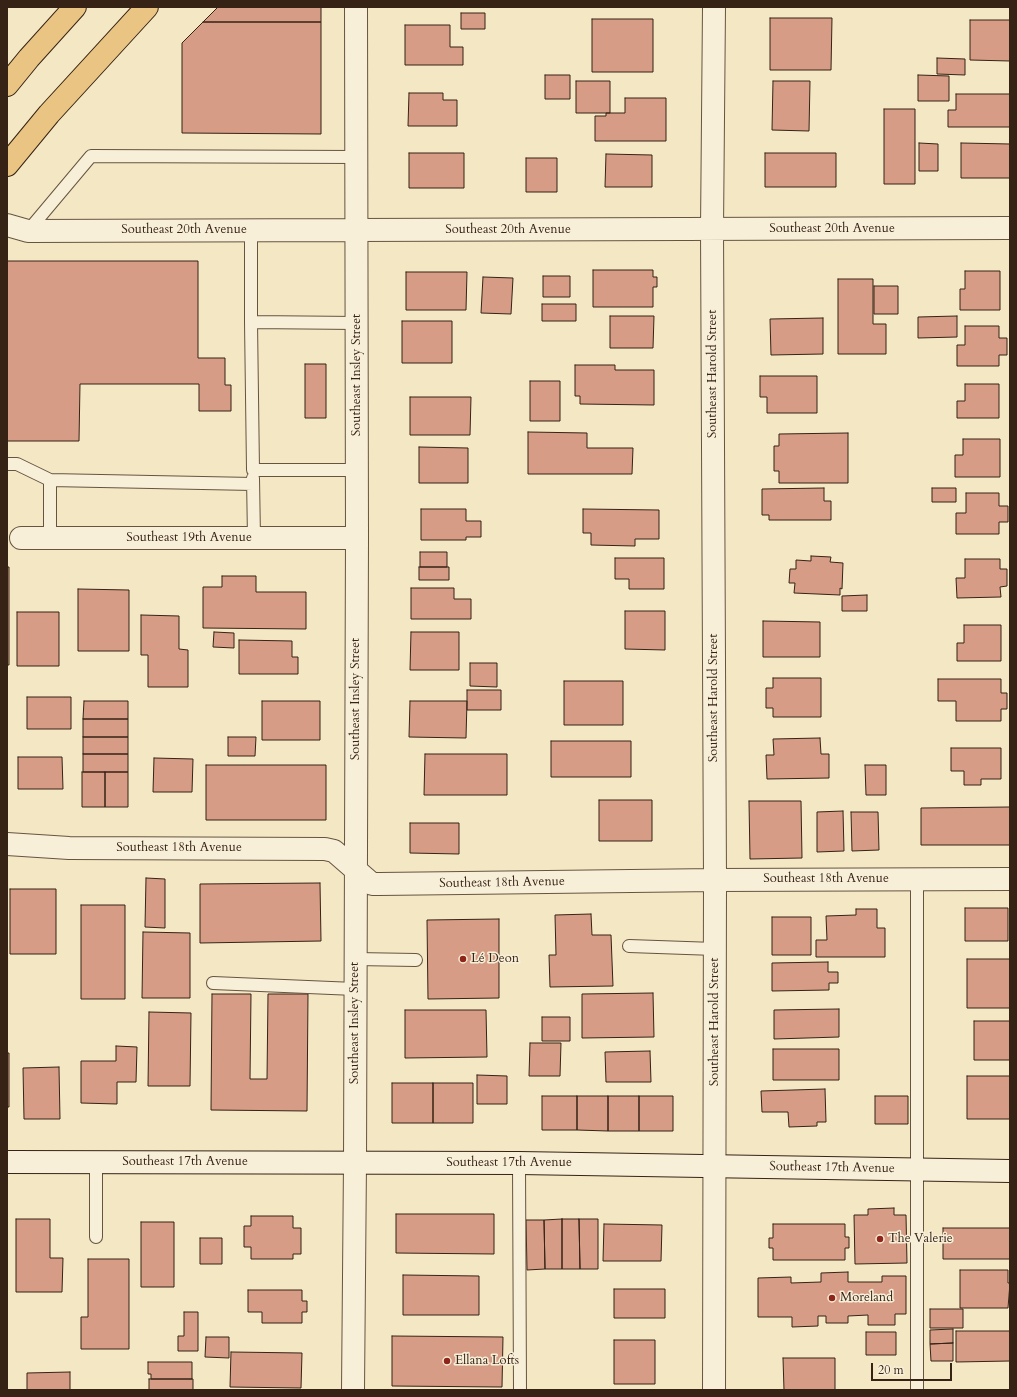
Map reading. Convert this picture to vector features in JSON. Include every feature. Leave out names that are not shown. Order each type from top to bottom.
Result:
[{"type":"highway","points":[[7,84],[75,7]]},
{"type":"highway","points":[[7,165],[59,102],[147,7]]},
{"type":"street","name":"Southeast Insley Street","points":[[353,1390],[357,538],[356,7]]},
{"type":"street","name":"Southeast Harold Street","points":[[714,7],[712,230],[715,880],[714,1390]]},
{"type":"street","name":"Southeast 20th Avenue","points":[[7,225],[28,231],[1010,228]]},
{"type":"street","name":"Southeast 19th Avenue","points":[[21,538],[357,538]]},
{"type":"street","name":"Southeast 18th Avenue","points":[[7,844],[76,848],[324,848],[334,851],[372,884],[1010,878]]},
{"type":"street","name":"Southeast 17th Avenue","points":[[7,1162],[519,1163],[1010,1171]]},
{"type":"lane","points":[[28,231],[91,156],[356,157]]},
{"type":"lane","points":[[251,230],[254,538]]},
{"type":"lane","points":[[251,322],[357,323]]},
{"type":"lane","points":[[7,464],[17,464],[50,480],[253,484]]},
{"type":"lane","points":[[253,470],[357,470]]},
{"type":"lane","points":[[50,480],[50,538]]},
{"type":"lane","points":[[917,879],[917,1390]]},
{"type":"lane","points":[[629,946],[715,949]]},
{"type":"lane","points":[[355,959],[416,960]]},
{"type":"lane","points":[[213,983],[355,989]]},
{"type":"lane","points":[[96,1162],[96,1237]]},
{"type":"lane","points":[[519,1163],[520,1390]]},
{"type":"building","points":[[218,7],[321,7],[321,22],[203,22]]},
{"type":"building","points":[[461,13],[485,13],[485,29],[461,29]]},
{"type":"building","points":[[770,18],[832,18],[831,70],[770,70]]},
{"type":"building","points":[[592,19],[653,19],[653,72],[592,72]]},
{"type":"building","points":[[970,20],[1010,20],[1010,61],[970,60]]},
{"type":"building","points":[[203,22],[321,22],[321,134],[182,133],[182,43]]},
{"type":"building","points":[[405,25],[450,25],[450,47],[463,47],[463,65],[405,65]]},
{"type":"building","points":[[937,58],[965,59],[965,75],[937,74]]},
{"type":"building","points":[[545,75],[570,75],[570,99],[545,99]]},
{"type":"building","points":[[918,75],[949,76],[949,101],[918,101]]},
{"type":"building","points":[[576,81],[610,81],[610,113],[576,113]]},
{"type":"building","points":[[773,81],[810,81],[809,131],[772,130]]},
{"type":"building","points":[[409,93],[443,93],[443,100],[457,100],[457,126],[408,126]]},
{"type":"building","points":[[956,94],[1010,94],[1010,127],[948,127],[948,110],[956,110]]},
{"type":"building","points":[[625,98],[666,98],[666,141],[595,141],[595,116],[606,116],[606,113],[625,113]]},
{"type":"building","points":[[884,109],[915,109],[915,184],[884,184]]},
{"type":"building","points":[[919,143],[938,144],[938,171],[919,171]]},
{"type":"building","points":[[961,143],[1010,144],[1010,178],[961,178]]},
{"type":"building","points":[[409,153],[464,153],[464,188],[409,188]]},
{"type":"building","points":[[765,153],[836,153],[836,187],[765,187]]},
{"type":"building","points":[[606,154],[652,155],[652,187],[605,187]]},
{"type":"building","points":[[526,158],[557,158],[557,192],[526,192]]},
{"type":"building","points":[[7,261],[198,261],[198,358],[225,358],[225,385],[231,385],[231,411],[199,411],[199,384],[80,384],[79,441],[7,441]]},
{"type":"building","points":[[593,270],[653,270],[653,277],[657,277],[657,287],[653,287],[653,307],[593,307]]},
{"type":"building","points":[[965,271],[1000,271],[1000,310],[960,310],[960,289],[965,289]]},
{"type":"building","points":[[406,272],[467,272],[466,310],[406,310]]},
{"type":"building","points":[[543,276],[570,276],[570,297],[543,297]]},
{"type":"building","points":[[483,277],[513,278],[511,314],[481,313]]},
{"type":"building","points":[[838,279],[873,279],[873,324],[886,324],[886,354],[838,354]]},
{"type":"building","points":[[874,286],[898,286],[898,314],[874,314]]},
{"type":"building","points":[[542,304],[576,304],[576,321],[542,321]]},
{"type":"building","points":[[610,316],[654,316],[653,348],[610,348]]},
{"type":"building","points":[[957,316],[957,337],[918,338],[918,317]]},
{"type":"building","points":[[823,318],[823,354],[771,355],[770,319]]},
{"type":"building","points":[[402,321],[452,321],[452,363],[402,363]]},
{"type":"building","points":[[965,326],[999,326],[999,338],[1007,338],[1007,355],[999,355],[999,366],[957,366],[957,345],[965,345]]},
{"type":"building","points":[[305,364],[326,364],[326,418],[305,418]]},
{"type":"building","points":[[575,365],[615,365],[615,370],[654,370],[654,405],[580,404],[580,396],[575,396]]},
{"type":"building","points":[[760,376],[817,376],[817,413],[767,413],[767,397],[760,397]]},
{"type":"building","points":[[530,381],[560,381],[560,421],[530,421]]},
{"type":"building","points":[[965,384],[999,384],[999,418],[957,418],[957,401],[965,401]]},
{"type":"building","points":[[410,397],[471,397],[470,435],[410,435]]},
{"type":"building","points":[[528,432],[587,433],[587,448],[633,448],[632,474],[528,474]]},
{"type":"building","points":[[848,433],[848,483],[779,483],[779,471],[774,471],[774,446],[779,446],[779,434]]},
{"type":"building","points":[[963,439],[1000,439],[1000,477],[955,477],[955,455],[963,455]]},
{"type":"building","points":[[419,447],[468,448],[468,483],[419,483]]},
{"type":"building","points":[[824,488],[824,501],[831,501],[831,520],[769,520],[769,515],[762,515],[762,489]]},
{"type":"building","points":[[932,488],[956,488],[956,502],[932,502]]},
{"type":"building","points":[[966,493],[999,493],[999,506],[1008,506],[1008,522],[999,522],[999,534],[956,534],[956,513],[966,513]]},
{"type":"building","points":[[421,509],[466,509],[466,521],[481,521],[481,537],[466,537],[466,540],[421,540]]},
{"type":"building","points":[[583,509],[659,510],[659,539],[635,539],[635,546],[591,545],[591,533],[583,533]]},
{"type":"building","points":[[420,552],[447,552],[447,567],[420,567]]},
{"type":"building","points":[[811,556],[831,557],[830,562],[843,563],[842,589],[840,588],[840,595],[794,593],[795,583],[789,583],[790,569],[796,569],[796,560],[811,561]]},
{"type":"building","points":[[615,558],[664,558],[664,589],[629,589],[629,579],[615,579]]},
{"type":"building","points":[[965,559],[1000,559],[1000,569],[1007,569],[1007,586],[1000,587],[1001,597],[957,598],[956,578],[965,578]]},
{"type":"building","points":[[7,567],[9,567],[9,665],[7,665]]},
{"type":"building","points":[[419,567],[449,567],[449,580],[419,580]]},
{"type":"building","points":[[222,576],[256,576],[256,592],[306,592],[306,629],[203,628],[203,587],[222,587]]},
{"type":"building","points":[[411,588],[454,588],[454,599],[471,599],[471,619],[411,619]]},
{"type":"building","points":[[78,589],[129,590],[129,651],[78,651]]},
{"type":"building","points":[[867,595],[867,611],[842,611],[842,596]]},
{"type":"building","points":[[625,611],[665,611],[665,650],[625,649]]},
{"type":"building","points":[[17,612],[59,612],[59,666],[17,666]]},
{"type":"building","points":[[141,615],[179,616],[179,649],[188,650],[188,687],[148,687],[148,655],[141,655]]},
{"type":"building","points":[[763,621],[820,622],[820,657],[763,657]]},
{"type":"building","points":[[964,625],[1001,625],[1001,661],[957,661],[957,643],[964,643]]},
{"type":"building","points":[[214,632],[234,633],[234,648],[213,647]]},
{"type":"building","points":[[411,632],[459,632],[459,670],[410,670]]},
{"type":"building","points":[[239,640],[292,641],[292,657],[298,657],[298,674],[239,674]]},
{"type":"building","points":[[470,663],[497,663],[497,687],[470,686]]},
{"type":"building","points":[[773,678],[821,678],[821,717],[773,717],[773,708],[766,708],[766,688],[773,688]]},
{"type":"building","points":[[938,679],[1001,679],[1001,693],[1007,693],[1007,709],[1001,709],[1001,721],[956,721],[956,701],[938,701]]},
{"type":"building","points":[[564,681],[623,681],[623,725],[564,725]]},
{"type":"building","points":[[467,690],[501,690],[501,710],[467,710]]},
{"type":"building","points":[[27,697],[71,697],[71,729],[27,729]]},
{"type":"building","points":[[84,701],[128,701],[128,719],[83,719]]},
{"type":"building","points":[[262,701],[320,701],[320,740],[262,740]]},
{"type":"building","points":[[410,701],[467,701],[466,738],[409,737]]},
{"type":"building","points":[[83,719],[128,719],[128,737],[83,737]]},
{"type":"building","points":[[83,737],[128,737],[128,754],[83,754]]},
{"type":"building","points":[[228,737],[256,737],[255,756],[228,756]]},
{"type":"building","points":[[820,738],[821,754],[829,754],[829,778],[767,779],[766,755],[774,755],[773,739]]},
{"type":"building","points":[[551,741],[631,741],[631,777],[551,777]]},
{"type":"building","points":[[951,748],[1001,748],[1001,779],[981,779],[981,785],[964,785],[964,771],[951,771]]},
{"type":"building","points":[[83,754],[128,754],[128,772],[83,772]]},
{"type":"building","points":[[425,754],[507,754],[507,795],[424,795]]},
{"type":"building","points":[[18,757],[62,757],[63,789],[18,789]]},
{"type":"building","points":[[154,758],[193,759],[192,792],[153,792]]},
{"type":"building","points":[[206,765],[326,765],[326,820],[206,820]]},
{"type":"building","points":[[865,765],[886,765],[886,795],[866,795]]},
{"type":"building","points":[[82,772],[105,772],[105,807],[82,807]]},
{"type":"building","points":[[105,772],[128,772],[128,807],[105,807]]},
{"type":"building","points":[[599,800],[652,800],[652,841],[599,841]]},
{"type":"building","points":[[749,801],[801,801],[802,858],[750,859]]},
{"type":"building","points":[[1010,807],[1010,845],[921,845],[921,808]]},
{"type":"building","points":[[843,811],[844,851],[817,852],[817,812]]},
{"type":"building","points":[[851,812],[878,812],[879,850],[852,851]]},
{"type":"building","points":[[410,823],[459,823],[459,854],[410,853]]},
{"type":"building","points":[[146,878],[165,879],[165,928],[145,927]]},
{"type":"building","points":[[320,883],[321,941],[200,943],[200,884]]},
{"type":"building","points":[[10,889],[56,889],[56,954],[10,954]]},
{"type":"building","points":[[81,905],[125,905],[125,999],[81,999]]},
{"type":"building","points":[[965,908],[1008,908],[1008,941],[965,941]]},
{"type":"building","points":[[856,909],[877,909],[877,928],[885,928],[885,957],[816,957],[816,940],[827,940],[826,916],[856,915]]},
{"type":"building","points":[[591,914],[592,935],[611,935],[613,986],[550,987],[549,955],[556,955],[555,915]]},
{"type":"building","points":[[772,917],[811,917],[811,955],[772,955]]},
{"type":"building","name":"Lé Deon","points":[[499,919],[499,998],[428,999],[427,920]]},
{"type":"building","points":[[143,932],[190,933],[190,998],[142,998]]},
{"type":"building","points":[[967,959],[1010,959],[1010,1008],[967,1008]]},
{"type":"building","points":[[828,962],[828,972],[838,972],[838,983],[829,983],[829,990],[772,991],[772,963]]},
{"type":"building","points":[[653,993],[654,1037],[582,1038],[582,994]]},
{"type":"building","points":[[212,994],[251,994],[250,1079],[267,1079],[268,994],[308,994],[307,1111],[211,1110]]},
{"type":"building","points":[[839,1009],[839,1037],[774,1039],[774,1010]]},
{"type":"building","points":[[405,1010],[486,1010],[487,1057],[405,1058]]},
{"type":"building","points":[[149,1012],[191,1013],[190,1086],[148,1086]]},
{"type":"building","points":[[542,1017],[570,1017],[570,1041],[542,1041]]},
{"type":"building","points":[[974,1021],[1010,1021],[1010,1060],[974,1060]]},
{"type":"building","points":[[530,1043],[561,1043],[560,1076],[529,1076]]},
{"type":"building","points":[[116,1046],[137,1047],[136,1082],[117,1082],[117,1104],[81,1103],[81,1061],[116,1061]]},
{"type":"building","points":[[773,1049],[839,1049],[839,1080],[773,1080]]},
{"type":"building","points":[[650,1051],[651,1082],[606,1082],[605,1052]]},
{"type":"building","points":[[7,1053],[9,1053],[9,1107],[7,1107]]},
{"type":"building","points":[[59,1067],[60,1119],[24,1119],[23,1068]]},
{"type":"building","points":[[477,1075],[507,1076],[507,1104],[477,1104]]},
{"type":"building","points":[[967,1076],[1010,1076],[1010,1119],[967,1119]]},
{"type":"building","points":[[392,1083],[433,1083],[433,1123],[392,1123]]},
{"type":"building","points":[[433,1083],[473,1083],[473,1123],[433,1123]]},
{"type":"building","points":[[825,1089],[826,1122],[817,1122],[817,1126],[789,1127],[788,1112],[762,1112],[761,1091]]},
{"type":"building","points":[[542,1096],[577,1096],[577,1130],[542,1130]]},
{"type":"building","points":[[577,1096],[608,1096],[608,1131],[577,1130]]},
{"type":"building","points":[[608,1096],[639,1096],[639,1131],[608,1131]]},
{"type":"building","points":[[639,1096],[673,1096],[673,1131],[639,1131]]},
{"type":"building","points":[[875,1096],[908,1096],[908,1124],[875,1124]]},
{"type":"building","name":"The Valerie","points":[[894,1208],[894,1215],[906,1215],[907,1263],[855,1264],[854,1215],[868,1215],[868,1209]]},
{"type":"building","points":[[396,1214],[494,1214],[494,1254],[396,1253]]},
{"type":"building","points":[[251,1216],[293,1216],[293,1228],[301,1228],[301,1254],[293,1254],[293,1259],[251,1259],[251,1247],[244,1247],[244,1226],[251,1226]]},
{"type":"building","points":[[16,1219],[50,1219],[50,1258],[63,1258],[62,1292],[16,1292]]},
{"type":"building","points":[[562,1219],[579,1219],[580,1269],[562,1269]]},
{"type":"building","points":[[562,1219],[562,1269],[545,1269],[544,1220]]},
{"type":"building","points":[[579,1219],[598,1219],[598,1269],[580,1269]]},
{"type":"building","points":[[526,1220],[544,1220],[545,1269],[527,1270]]},
{"type":"building","points":[[141,1222],[174,1222],[174,1287],[141,1287]]},
{"type":"building","points":[[604,1224],[662,1225],[661,1261],[603,1261]]},
{"type":"building","points":[[773,1224],[845,1224],[845,1237],[849,1237],[849,1248],[845,1248],[845,1260],[773,1260],[773,1248],[769,1248],[769,1238],[773,1238]]},
{"type":"building","points":[[943,1228],[1010,1228],[1010,1259],[943,1259]]},
{"type":"building","points":[[200,1238],[222,1238],[222,1264],[200,1264]]},
{"type":"building","points":[[88,1259],[129,1259],[129,1349],[81,1349],[81,1317],[88,1317]]},
{"type":"building","points":[[960,1270],[1008,1270],[1008,1283],[1010,1283],[1008,1308],[960,1308]]},
{"type":"building","name":"Moreland","points":[[848,1272],[848,1282],[882,1282],[882,1276],[906,1276],[906,1314],[895,1314],[895,1325],[868,1325],[868,1315],[848,1316],[848,1323],[826,1323],[826,1316],[818,1316],[818,1326],[792,1327],[792,1317],[758,1317],[758,1278],[791,1277],[791,1283],[821,1282],[821,1273]]},
{"type":"building","points":[[403,1275],[479,1276],[479,1315],[403,1315]]},
{"type":"building","points":[[614,1289],[665,1289],[665,1318],[614,1318]]},
{"type":"building","points":[[248,1290],[302,1290],[302,1301],[307,1301],[307,1312],[302,1312],[302,1323],[262,1323],[262,1312],[248,1312]]},
{"type":"building","points":[[930,1309],[963,1309],[963,1328],[930,1328]]},
{"type":"building","points":[[184,1312],[198,1312],[198,1351],[178,1351],[178,1336],[184,1336]]},
{"type":"building","points":[[953,1329],[953,1343],[930,1344],[930,1330]]},
{"type":"building","points":[[956,1331],[1010,1331],[1010,1361],[956,1362]]},
{"type":"building","points":[[866,1332],[896,1332],[896,1355],[866,1355]]},
{"type":"building","name":"Ellana Lofts","points":[[392,1336],[503,1337],[502,1387],[392,1386]]},
{"type":"building","points":[[206,1337],[229,1337],[229,1358],[205,1357]]},
{"type":"building","points":[[614,1340],[655,1340],[655,1384],[614,1384]]},
{"type":"building","points":[[953,1343],[953,1361],[931,1361],[930,1344]]},
{"type":"building","points":[[231,1352],[302,1353],[301,1388],[230,1387]]},
{"type":"building","points":[[783,1358],[835,1358],[835,1390],[784,1390]]},
{"type":"building","points":[[148,1362],[192,1362],[192,1379],[151,1379],[151,1374],[148,1374]]},
{"type":"building","points":[[70,1372],[70,1390],[27,1390],[27,1373]]},
{"type":"building","points":[[149,1379],[193,1379],[193,1390],[149,1390]]},
{"type":"place","name":"Lé Deon","points":[[463,959]]},
{"type":"place","name":"The Valerie","points":[[880,1239]]},
{"type":"place","name":"Moreland","points":[[832,1298]]},
{"type":"place","name":"Ellana Lofts","points":[[447,1361]]}]
